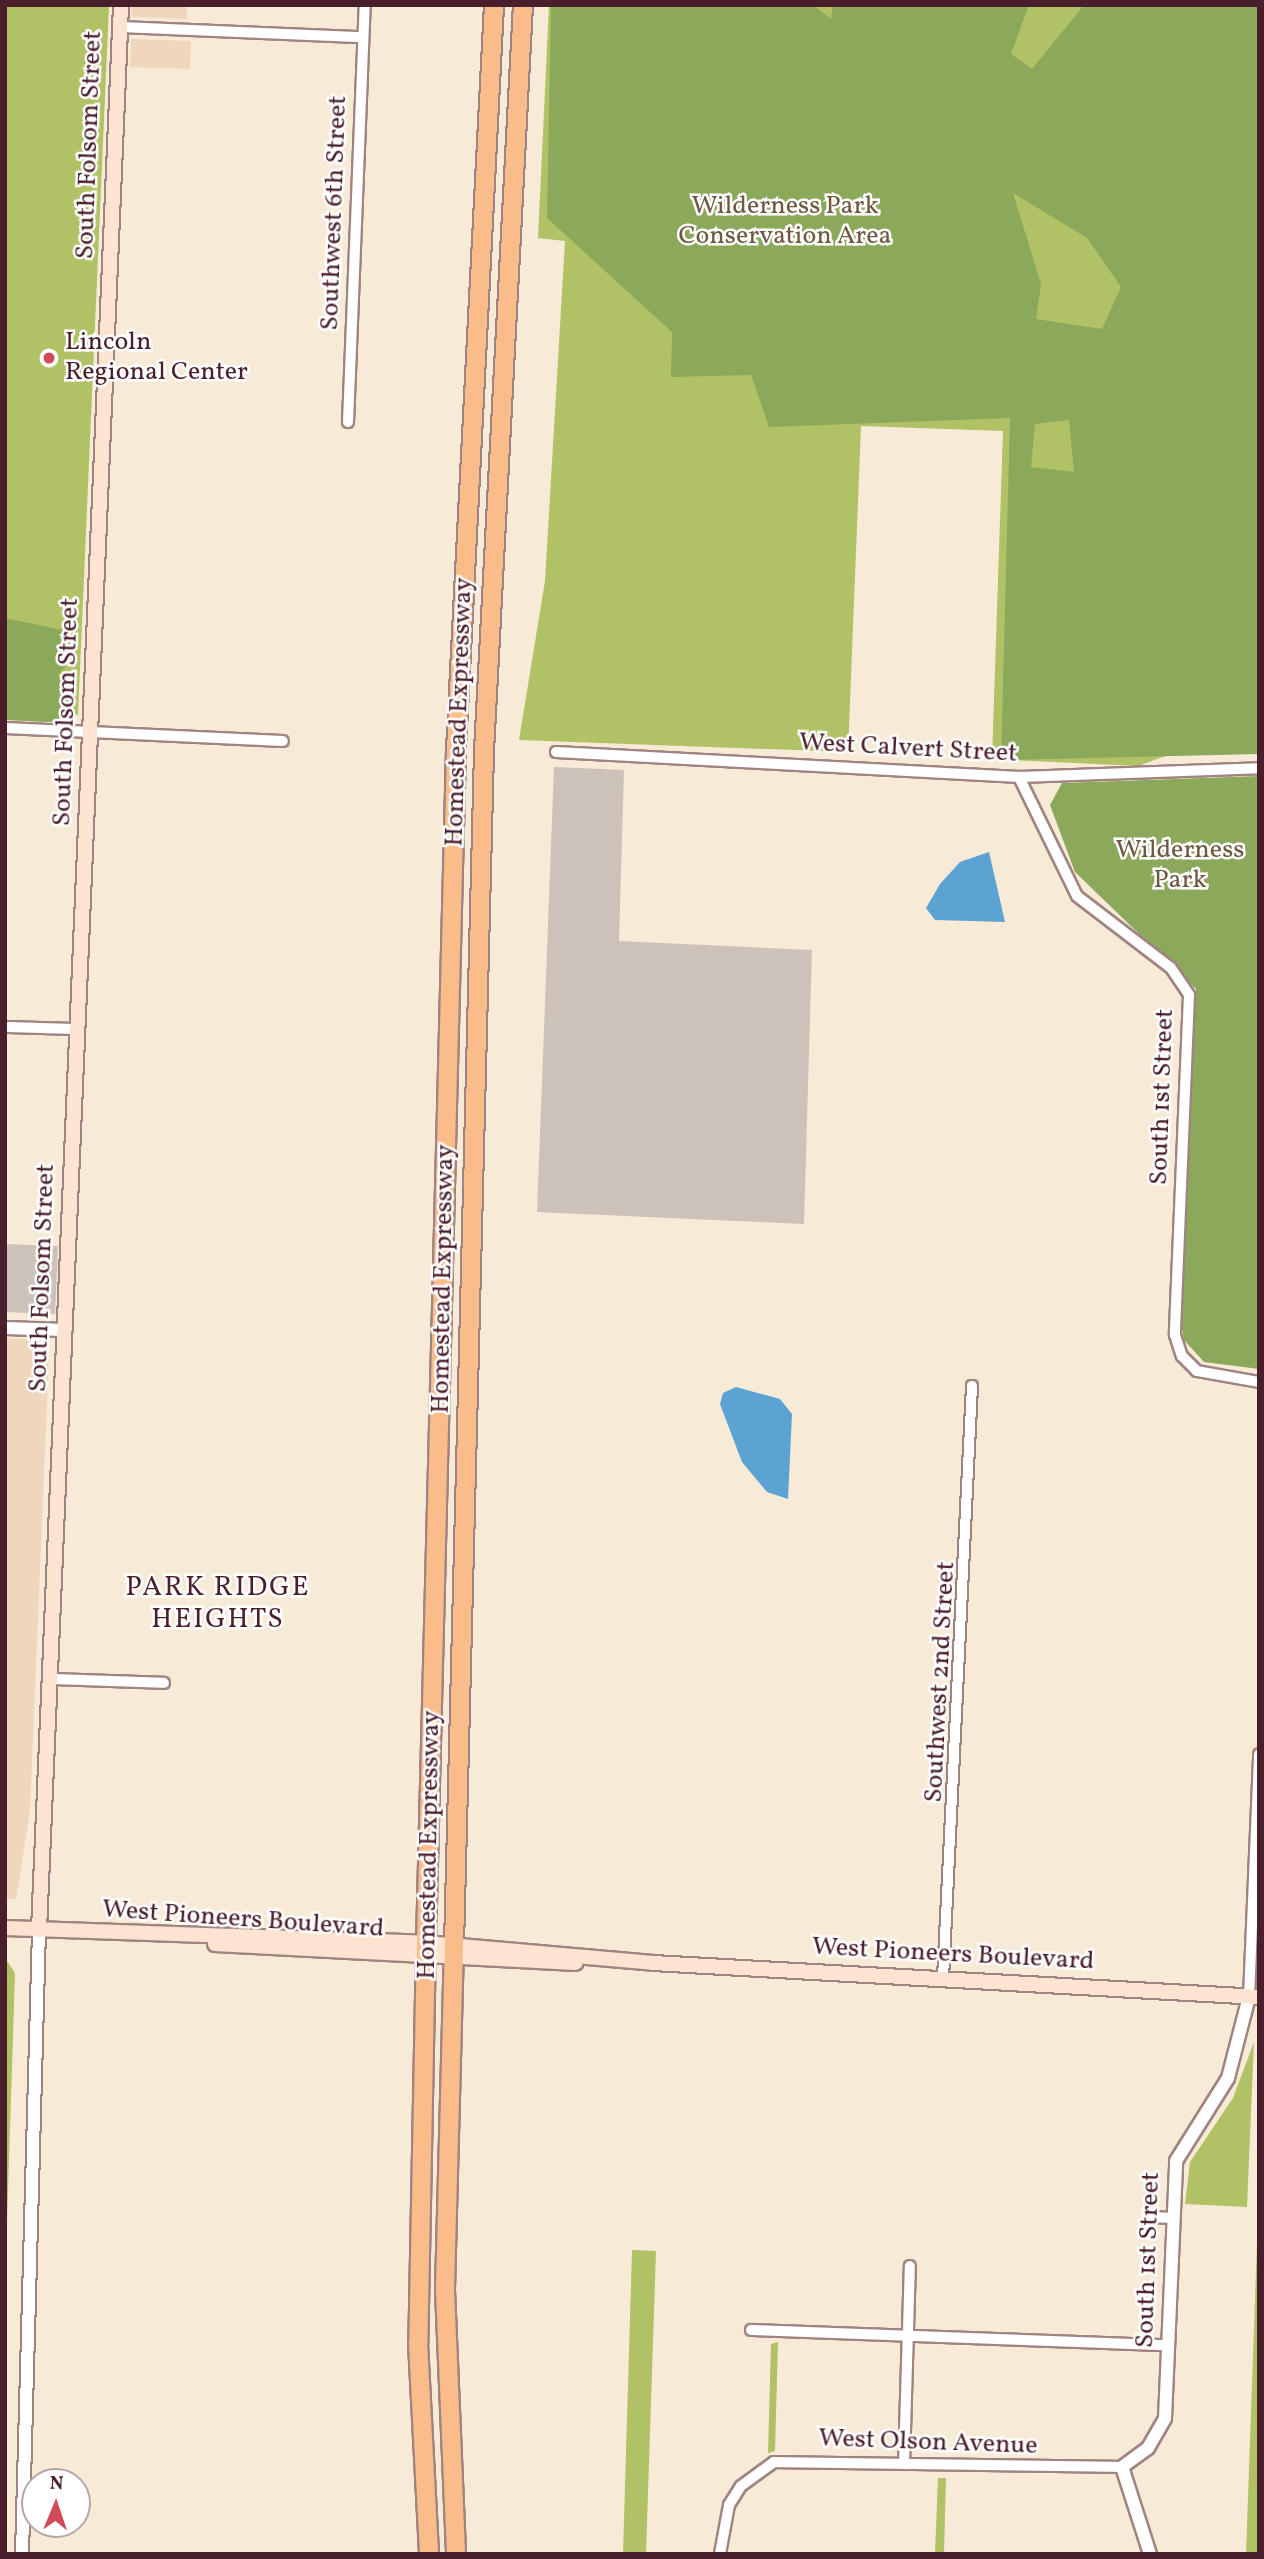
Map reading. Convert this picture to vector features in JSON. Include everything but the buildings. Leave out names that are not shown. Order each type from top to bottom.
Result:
[{"type":"highway","name":"Homestead Expressway","points":[[429,2554],[418,2330],[425,1950],[457,722],[494,5]]},
{"type":"highway","name":"Homestead Expressway","points":[[456,2554],[445,2302],[484,737],[523,5]]},
{"type":"main road","name":"South Folsom Street","points":[[39,1930],[121,5]]},
{"type":"main road","name":"West Pioneers Boulevard","points":[[5,1928],[1254,1997]]},
{"type":"street","name":"Southwest 6th Street","points":[[348,422],[365,5]]},
{"type":"street","points":[[120,27],[363,37]]},
{"type":"street","points":[[5,728],[283,741]]},
{"type":"street","name":"West Calvert Street","points":[[556,752],[1019,777],[1259,768]]},
{"type":"street","name":"South 1st Street","points":[[1019,777],[1077,896],[1171,968],[1189,995],[1175,1335],[1182,1356],[1197,1371],[1259,1382]]},
{"type":"street","points":[[5,1027],[78,1029]]},
{"type":"street","points":[[5,1328],[65,1330]]},
{"type":"street","name":"Southwest 2nd Street","points":[[943,1979],[972,1386]]},
{"type":"street","points":[[51,1679],[164,1684]]},
{"type":"street","name":"South 1st Street","points":[[1122,2467],[1158,2434],[1168,2346],[1176,2161],[1228,2078],[1254,1997],[1259,1754]]},
{"type":"street","name":"South Folsom Street","points":[[22,2554],[39,1930]]},
{"type":"street","points":[[1153,2217],[1172,2218]]},
{"type":"street","points":[[904,2464],[910,2266]]},
{"type":"street","points":[[751,2330],[1168,2346]]},
{"type":"street","name":"West Olson Avenue","points":[[720,2554],[723,2526],[741,2486],[774,2462],[794,2459],[904,2464],[1122,2467]]},
{"type":"street","points":[[1122,2467],[1150,2554]]},
{"type":"shaded area","points":[[132,5],[187,5],[187,19],[131,17]]},
{"type":"shaded area","points":[[131,39],[191,41],[190,69],[130,67]]},
{"type":"shaded area","points":[[554,767],[624,770],[619,941],[812,950],[804,1224],[537,1212]]},
{"type":"shaded area","points":[[5,1244],[58,1246],[55,1314],[5,1312]]},
{"type":"shaded area","points":[[5,1338],[38,1340],[49,1353],[30,1811],[16,1899],[5,1899]]},
{"type":"green space","name":"Lincoln Regional Center","points":[[5,5],[109,5],[78,715],[5,711]]},
{"type":"green space","name":"Wilderness Park Conservation Area","points":[[549,5],[1259,5],[1259,722],[1138,766],[992,759],[1003,431],[861,426],[848,752],[519,740],[545,581],[565,241],[538,238]]},
{"type":"green space","name":"Wilderness Park Conservation Area","points":[[551,5],[813,5],[831,19],[833,5],[1029,5],[1011,54],[1032,69],[1084,5],[1259,5],[1259,754],[1001,760],[1010,418],[769,427],[751,375],[671,377],[672,332],[547,218]],"holes":[[[1013,193],[1087,238],[1121,287],[1102,329],[1036,319],[1041,284]],[[1069,420],[1074,472],[1031,467],[1035,424]]]},
{"type":"green space","points":[[5,618],[67,631],[64,648],[74,657],[58,675],[67,689],[66,723],[5,720]]},
{"type":"green space","name":"Wilderness Park","points":[[1259,776],[1259,1369],[1204,1362],[1184,1340],[1180,1318],[1196,989],[1075,872],[1050,805],[1062,783]]},
{"type":"green space","points":[[5,1958],[15,1973],[5,2285]]},
{"type":"green space","points":[[1254,2042],[1247,2207],[1185,2204],[1190,2162],[1233,2098]]},
{"type":"green space","points":[[1259,2186],[1259,2554],[1246,2554]]},
{"type":"green space","points":[[632,2250],[656,2251],[646,2554],[623,2554]]},
{"type":"green space","points":[[778,2342],[775,2451],[768,2453],[771,2344]]},
{"type":"green space","points":[[938,2478],[946,2478],[944,2554],[935,2554]]},
{"type":"water","points":[[989,852],[1005,922],[935,920],[926,908],[940,884],[960,862]]},
{"type":"water","points":[[736,1387],[780,1399],[792,1414],[788,1499],[767,1492],[742,1462],[720,1404],[723,1393]]},
{"type":"place","name":"Lincoln Regional Center","points":[[49,358]]},
{"type":"district","name":"PARK RIDGE HEIGHTS","points":[[218,1604]]}]
